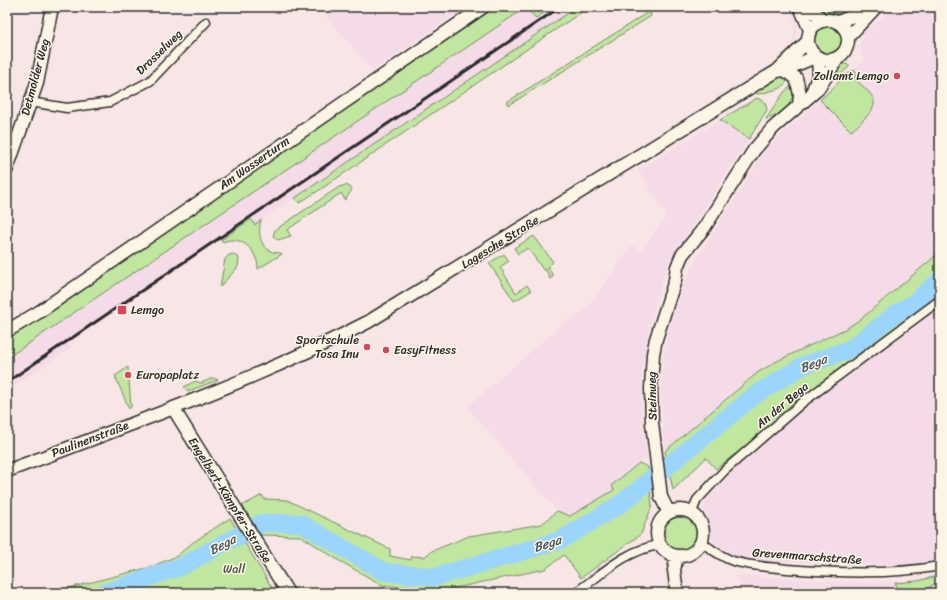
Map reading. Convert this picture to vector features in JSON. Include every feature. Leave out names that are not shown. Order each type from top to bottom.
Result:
[{"type":"street","name":"Detmolder Weg","points":[[7,169],[36,83],[52,7]]},
{"type":"street","name":"Am Wasserturm","points":[[7,331],[24,321],[483,7]]},
{"type":"street","points":[[800,7],[816,58],[819,74],[812,95]]},
{"type":"street","points":[[809,7],[824,21]]},
{"type":"street","points":[[816,58],[827,61],[838,58],[846,49],[848,37],[876,7]]},
{"type":"street","points":[[838,22],[876,7]]},
{"type":"street","points":[[809,35],[824,21],[830,20],[838,22],[843,26],[848,37]]},
{"type":"street","name":"Drosselweg","points":[[30,102],[67,108],[110,102],[150,81],[206,22]]},
{"type":"street","name":"Lagesche Straße","points":[[780,70],[809,35]]},
{"type":"street","name":"Lagesche Straße","points":[[173,408],[277,366],[368,322],[780,70],[816,58]]},
{"type":"street","name":"Steinweg","points":[[669,513],[661,497],[650,404],[653,354],[661,320],[675,280],[684,268],[697,244],[699,236],[754,150],[773,128],[812,95],[827,77],[838,58]]},
{"type":"street","points":[[780,70],[796,78],[800,94],[799,105]]},
{"type":"street","name":"An der Bega","points":[[692,514],[697,500],[724,471],[803,402],[940,300]]},
{"type":"street","name":"Am Wasserturm","points":[[7,323],[24,321]]},
{"type":"street","name":"Paulinenstraße","points":[[7,471],[173,408]]},
{"type":"street","name":"Engelbert-Kämpfer-Straße","points":[[173,408],[288,593]]},
{"type":"street","points":[[680,510],[692,514],[700,523],[702,530],[701,542],[690,554],[677,556],[668,554],[659,545],[656,534],[660,522],[669,513],[680,510]]},
{"type":"street","name":"Grevenmarschstraße","points":[[701,542],[724,557],[748,565],[821,572],[856,573],[900,572],[940,566]]},
{"type":"street","points":[[575,593],[630,553],[643,547],[659,545]]},
{"type":"street","points":[[676,593],[674,570],[677,556]]},
{"type":"shaded area","points":[[319,7],[466,7],[372,71]]},
{"type":"shaded area","points":[[525,7],[536,18],[553,7],[577,7],[255,225],[251,219],[69,343],[72,347],[7,391],[7,358]]},
{"type":"shaded area","points":[[785,7],[790,7],[798,21],[796,37],[790,47],[794,37],[795,24],[792,14]]},
{"type":"shaded area","points":[[896,7],[940,7],[940,252],[862,318],[847,328],[779,360],[757,373],[664,451],[661,390],[663,358],[669,324],[682,287],[694,263],[764,152],[863,61],[860,43],[864,31]]},
{"type":"shaded area","points":[[720,120],[749,139],[667,267],[651,318],[642,372],[642,413],[647,458],[641,460],[612,485],[615,490],[570,516],[557,511],[467,407],[568,319],[570,321],[592,301],[632,245],[642,251],[666,215],[638,170]]},
{"type":"shaded area","points":[[940,306],[940,560],[901,566],[751,560],[734,555],[715,543],[709,535],[703,516],[703,510],[709,497],[729,475],[804,406]]},
{"type":"shaded area","points":[[940,574],[940,593],[745,593],[734,575],[850,582],[908,581]]},
{"type":"green space","points":[[496,7],[553,7],[536,18],[525,8],[7,358],[7,335],[43,316]]},
{"type":"green space","points":[[577,7],[589,7],[321,189],[299,203],[295,198]]},
{"type":"green space","points":[[656,7],[660,7],[650,13],[651,16],[509,105],[507,102]]},
{"type":"green space","points":[[818,7],[829,7],[837,13],[845,15],[833,16],[826,14],[816,9]]},
{"type":"green space","points":[[828,26],[834,27],[842,35],[842,47],[834,55],[828,56],[822,55],[814,47],[813,41],[814,35],[822,27]]},
{"type":"green space","points":[[843,63],[850,66],[838,77],[831,75],[839,65]]},
{"type":"green space","points":[[854,70],[856,73],[855,79],[873,97],[874,106],[871,112],[851,131],[820,100],[846,75]]},
{"type":"green space","points":[[781,76],[790,78],[781,88],[760,94],[752,93]]},
{"type":"green space","points":[[794,84],[793,96],[787,107],[778,115],[766,119],[784,92]]},
{"type":"green space","points":[[757,98],[765,102],[767,110],[749,139],[720,120]]},
{"type":"green space","points":[[346,185],[352,190],[345,200],[341,193],[287,230],[291,236],[278,240],[273,236],[275,230],[339,187]]},
{"type":"green space","points":[[251,219],[255,225],[261,220],[260,234],[262,243],[265,247],[268,250],[282,254],[258,269],[252,250],[242,242],[230,240],[223,242],[221,240]]},
{"type":"green space","points":[[534,236],[553,262],[548,267],[553,276],[550,279],[546,269],[544,271],[528,248],[518,254],[514,248]]},
{"type":"green space","points":[[940,252],[940,296],[801,399],[737,455],[735,454],[716,469],[706,458],[673,490],[665,451],[757,373],[779,360],[847,328],[862,318]]},
{"type":"green space","points":[[233,254],[239,258],[238,267],[220,287],[225,259],[229,255]]},
{"type":"green space","points":[[504,254],[509,261],[500,267],[516,293],[527,285],[531,291],[514,301],[489,263]]},
{"type":"green space","points":[[128,367],[131,407],[129,409],[115,376]]},
{"type":"green space","points":[[213,378],[218,380],[188,391],[184,387],[195,381],[201,383]]},
{"type":"green space","points":[[639,463],[648,467],[652,506],[641,534],[581,578],[564,555],[545,569],[441,591],[382,585],[338,560],[301,536],[261,535],[242,506],[262,495],[264,499],[287,500],[390,549],[390,556],[411,560],[412,556],[424,557],[432,551],[469,536],[542,524],[557,511],[570,516],[614,490],[612,485]]},
{"type":"green space","points":[[677,517],[683,517],[692,522],[696,528],[696,540],[692,546],[683,551],[677,551],[668,546],[663,537],[663,531],[668,522]]},
{"type":"green space","name":"Wall","points":[[230,518],[275,593],[50,593],[150,567],[177,556],[192,543]]},
{"type":"green space","points":[[940,575],[940,580],[921,593],[900,593],[895,583],[918,581]]},
{"type":"waterway","name":"Bega","points":[[104,593],[182,566],[262,523],[300,523],[385,572],[435,577],[561,540],[622,503],[755,395],[802,366],[850,349],[891,317],[914,303],[940,280]]},
{"type":"railway","points":[[7,382],[560,7]]},
{"type":"place","name":"Zollamt Lemgo","points":[[897,76]]},
{"type":"place","name":"Lemgo","points":[[122,310]]},
{"type":"place","name":"Sportschule Tosa Inu","points":[[367,347]]},
{"type":"place","name":"EasyFitness","points":[[386,350]]},
{"type":"place","name":"Europaplatz","points":[[128,375]]}]
